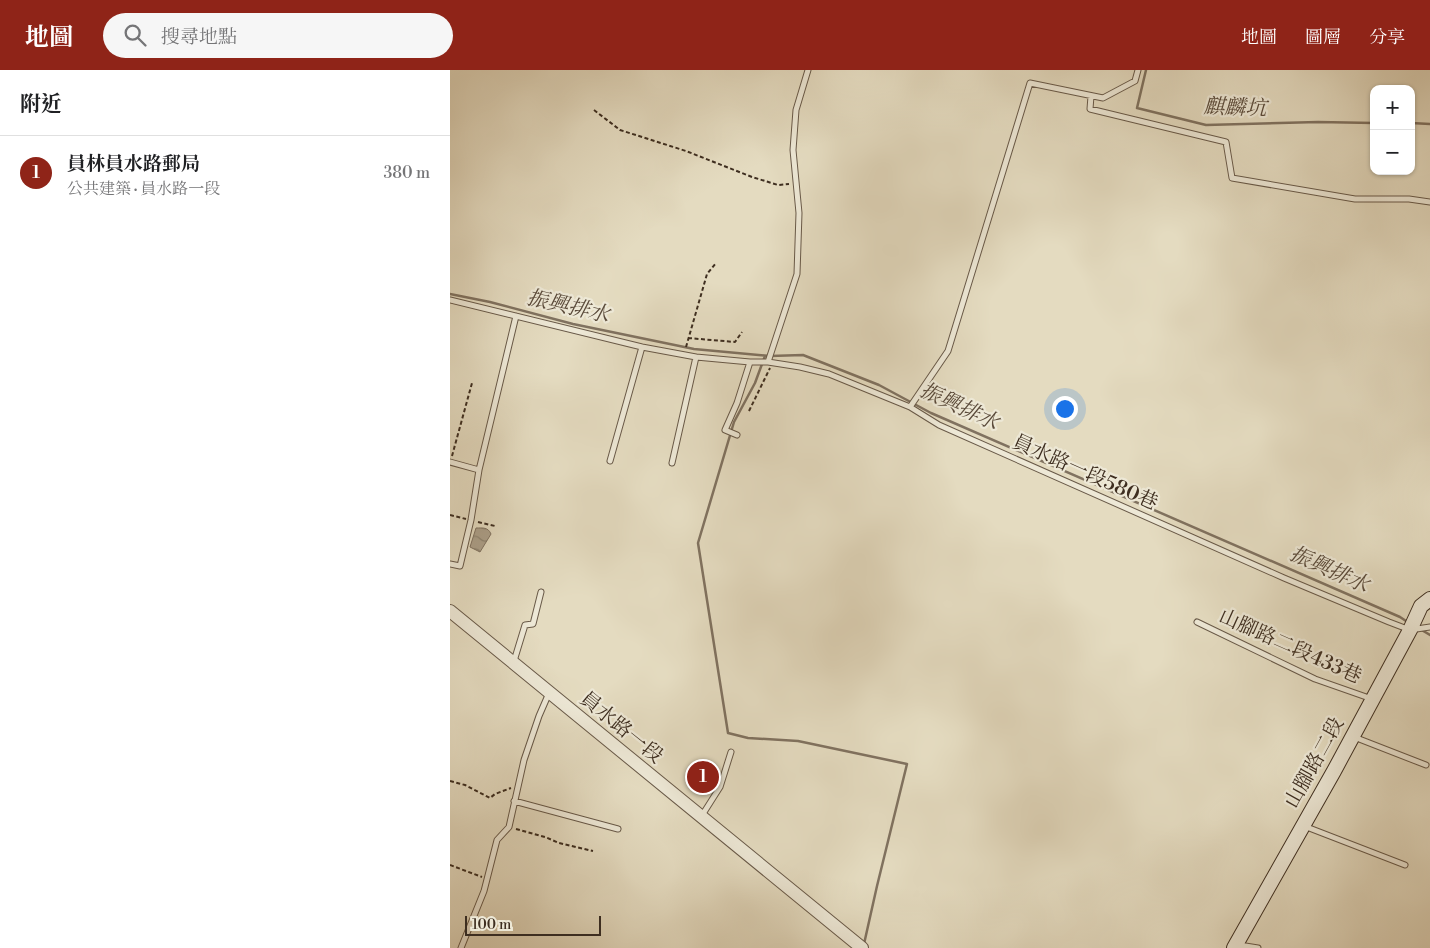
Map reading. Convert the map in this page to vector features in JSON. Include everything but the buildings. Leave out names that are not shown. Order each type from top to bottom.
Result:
[{"type":"main road","name":"山腳路二段","points":[[1235,946],[1353,736],[1421,606],[1430,599]]},
{"type":"street","name":"員水路一段","points":[[450,611],[862,948]]},
{"type":"lane","points":[[770,362],[797,274],[799,213],[793,150],[796,110],[808,70]]},
{"type":"lane","points":[[910,408],[948,351],[1030,82],[1104,98],[1135,81],[1138,70]]},
{"type":"lane","points":[[1091,96],[1090,109],[1226,142],[1232,178],[1355,199],[1409,199],[1430,202]]},
{"type":"lane","name":"員水路一段580巷","points":[[450,300],[642,347],[696,357],[770,362],[829,374],[910,408],[940,425],[1284,578],[1410,630]]},
{"type":"lane","points":[[450,564],[460,566],[472,520],[479,470],[516,316]]},
{"type":"lane","points":[[610,461],[642,347]]},
{"type":"lane","points":[[672,463],[696,357]]},
{"type":"lane","points":[[737,435],[725,430],[737,403],[750,362]]},
{"type":"lane","points":[[450,462],[479,470]]},
{"type":"lane","points":[[513,664],[525,625],[533,624],[540,592]]},
{"type":"lane","name":"山腳路二段433巷","points":[[1197,622],[1315,679],[1372,699]]},
{"type":"lane","points":[[1410,630],[1430,627]]},
{"type":"lane","points":[[461,948],[484,891],[497,840],[509,827],[524,760],[539,716],[550,693]]},
{"type":"lane","points":[[1353,736],[1426,765]]},
{"type":"lane","points":[[701,818],[720,787],[731,752]]},
{"type":"lane","points":[[514,801],[618,829]]},
{"type":"lane","points":[[1303,826],[1406,865]]},
{"type":"lane","points":[[1235,946],[1258,948]]},
{"type":"path","points":[[594,110],[620,130],[686,151],[752,177],[778,185],[796,183]]},
{"type":"path","points":[[684,355],[707,274],[716,262]]},
{"type":"path","points":[[688,338],[735,342],[742,332]]},
{"type":"path","points":[[749,411],[770,362]]},
{"type":"path","points":[[450,462],[472,383]]},
{"type":"path","points":[[450,515],[495,526]]},
{"type":"path","points":[[450,781],[465,785],[490,798],[495,794],[518,785]]},
{"type":"path","points":[[509,827],[559,843],[593,851]]},
{"type":"path","points":[[450,865],[487,879]]},
{"type":"water","points":[[476,528],[487,529],[491,534],[480,552],[470,547]]},
{"type":"waterway","name":"麒麟坑","points":[[1146,70],[1137,108],[1206,125],[1318,122],[1370,123]]},
{"type":"waterway","name":"麒麟坑","points":[[1415,123],[1430,124]]},
{"type":"waterway","name":"振興排水","points":[[450,294],[490,302],[573,324],[694,349],[770,356],[803,355],[879,385],[931,413],[1400,617],[1409,623]]},
{"type":"waterway","points":[[765,356],[755,383],[734,422],[698,543],[728,733],[748,738],[798,741],[907,764],[864,944]]},
{"type":"waterway","name":"振興排水","points":[[1420,629],[1430,635]]},
{"type":"place","name":"員林員水路郵局","points":[[703,777]]}]
